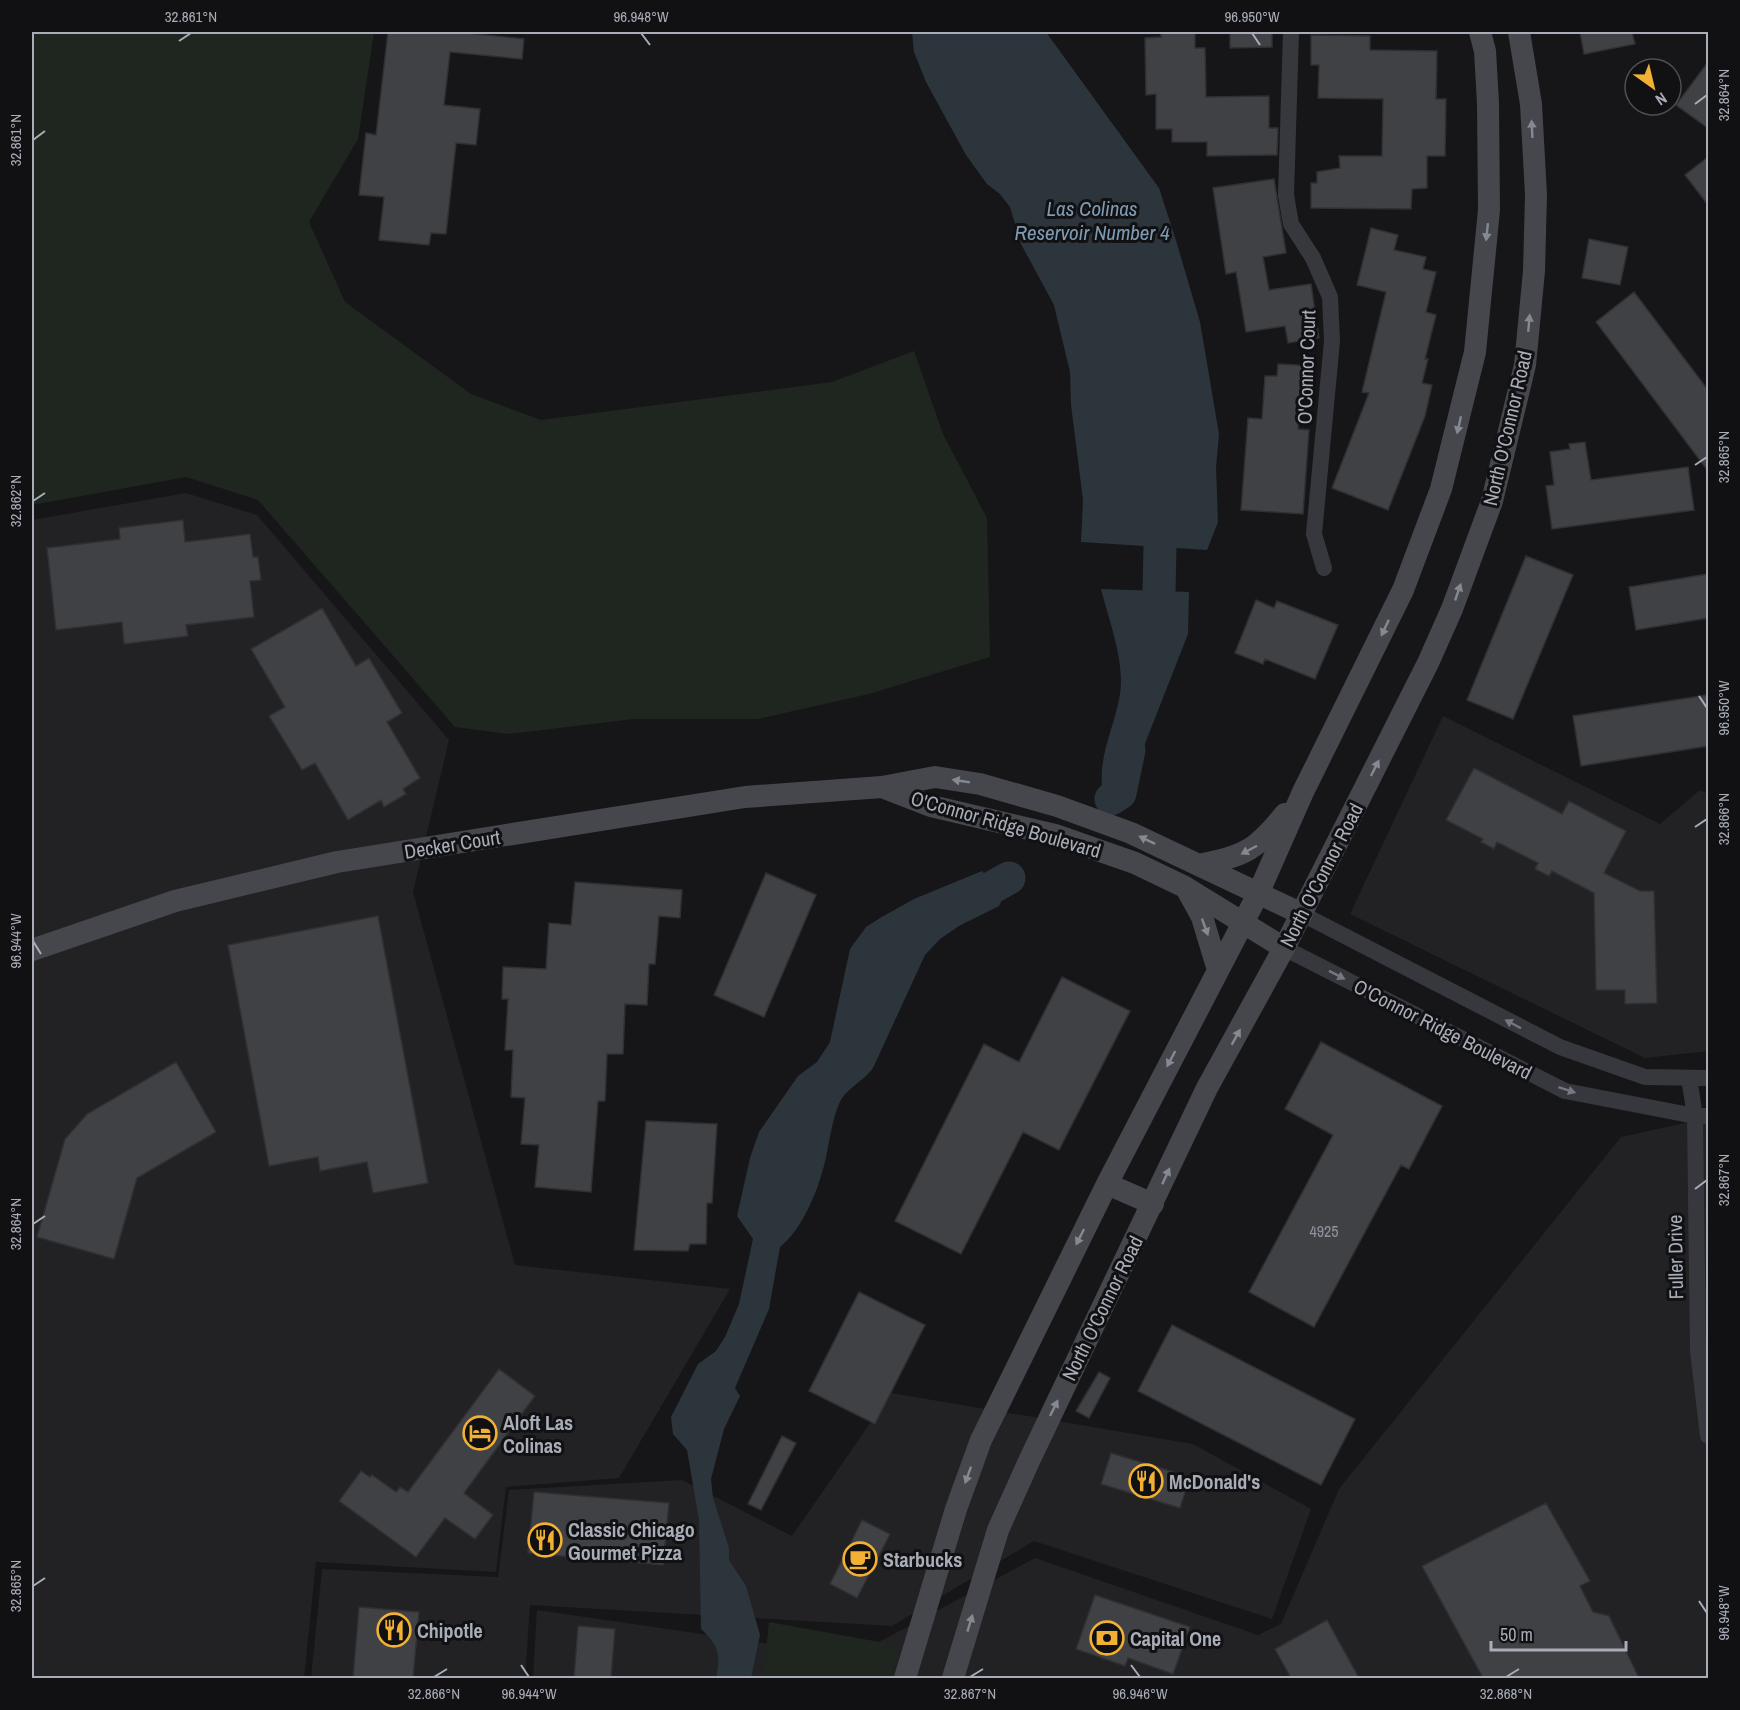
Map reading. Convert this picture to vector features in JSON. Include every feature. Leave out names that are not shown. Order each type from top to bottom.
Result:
[{"type":"main road","points":[[904,1678],[956,1509],[981,1440],[1107,1184],[1258,894],[1303,792],[1403,590],[1441,489],[1458,431],[1475,352],[1489,210],[1488,103],[1485,51],[1480,32]]},
{"type":"main road","name":"North O'Connor Road","points":[[953,1678],[998,1530],[1029,1461],[1207,1088],[1302,914],[1452,609],[1495,489],[1525,365],[1534,271],[1536,195],[1531,104],[1520,32]]},
{"type":"main road","name":"O'Connor Ridge Boulevard","points":[[882,787],[936,777],[980,784],[1057,806],[1131,832],[1302,914]]},
{"type":"main road","name":"O'Connor Ridge Boulevard","points":[[882,787],[931,806],[1056,835],[1135,863],[1185,887],[1284,948]]},
{"type":"main road","name":"Decker Court","points":[[32,950],[175,901],[337,862],[745,797],[882,787]]},
{"type":"main road","points":[[1199,865],[1228,859],[1257,846],[1270,834],[1303,792]]},
{"type":"main road","points":[[1185,887],[1202,917],[1218,970]]},
{"type":"main road","points":[[1107,1184],[1153,1204]]},
{"type":"street","name":"O'Connor Court","points":[[1291,32],[1286,195],[1291,224],[1313,258],[1330,297],[1331,308],[1332,341],[1314,534],[1324,568]]},
{"type":"street","name":"O'Connor Ridge Boulevard","points":[[1302,914],[1560,1047],[1645,1077],[1708,1078]]},
{"type":"street","name":"O'Connor Ridge Boulevard","points":[[1284,948],[1565,1091],[1702,1116]]},
{"type":"street","name":"Fuller Drive","points":[[1689,1078],[1702,1116],[1698,1351],[1708,1436]]},
{"type":"shaded area","points":[[32,32],[374,32],[358,139],[309,222],[345,302],[471,394],[541,420],[832,382],[914,351],[943,434],[987,518],[990,657],[869,694],[758,719],[634,719],[509,734],[455,727],[258,500],[186,477],[32,505]]},
{"type":"shaded area","points":[[186,493],[257,515],[449,740],[413,892],[515,1265],[730,1289],[619,1478],[506,1487],[496,1572],[316,1562],[304,1678],[32,1678],[32,520]]},
{"type":"shaded area","points":[[1443,716],[1660,824],[1700,790],[1708,794],[1708,1051],[1645,1058],[1350,914]]},
{"type":"shaded area","points":[[1708,1118],[1708,1678],[533,1678],[537,1610],[853,1656],[1035,1558],[1258,1635],[1281,1624],[1339,1489],[1621,1137]]},
{"type":"shaded area","points":[[891,1393],[1193,1444],[1311,1509],[1272,1619],[1034,1541],[892,1626],[530,1605],[525,1678],[311,1678],[322,1569],[498,1577],[509,1490],[682,1480],[792,1536]]},
{"type":"shaded area","points":[[769,1622],[885,1643],[898,1655],[890,1678],[763,1678]]},
{"type":"water","name":"Las Colinas Reservoir Number 4","points":[[912,32],[1046,32],[1159,188],[1200,322],[1219,434],[1216,467],[1218,522],[1207,550],[1081,542],[1083,500],[1071,405],[1070,372],[1054,305],[1021,244],[1010,207],[1000,194],[987,184],[966,155],[926,82],[914,52]]},
{"type":"water","points":[[1101,589],[1189,592],[1188,634],[1128,787],[1120,793],[1102,786],[1103,762],[1118,706],[1121,681],[1115,641]]},
{"type":"water","points":[[982,871],[1004,896],[999,906],[959,926],[940,939],[925,955],[873,1068],[845,1094],[839,1104],[824,1167],[814,1195],[805,1215],[787,1241],[780,1247],[769,1309],[735,1388],[740,1396],[724,1429],[711,1479],[713,1498],[729,1548],[729,1560],[746,1586],[760,1635],[751,1678],[716,1678],[717,1651],[712,1641],[701,1629],[699,1520],[687,1450],[673,1434],[671,1417],[698,1364],[716,1351],[725,1337],[739,1304],[753,1239],[737,1216],[750,1158],[759,1132],[798,1076],[817,1062],[830,1042],[850,949],[866,927],[914,899]]},
{"type":"building","points":[[388,32],[457,32],[524,39],[522,59],[450,52],[444,105],[480,109],[476,145],[456,143],[446,234],[431,233],[429,245],[379,240],[384,197],[359,195],[366,133],[376,135]]},
{"type":"building","points":[[1161,32],[1195,32],[1195,48],[1205,48],[1206,97],[1269,96],[1269,128],[1278,128],[1277,155],[1207,156],[1207,142],[1172,142],[1172,129],[1156,129],[1156,94],[1146,95],[1145,38],[1161,37]]},
{"type":"building","points":[[1230,32],[1272,32],[1272,47],[1230,48]]},
{"type":"building","points":[[1580,32],[1632,32],[1635,44],[1584,54]]},
{"type":"building","points":[[1311,35],[1370,36],[1370,50],[1437,51],[1436,99],[1446,99],[1445,156],[1427,156],[1427,188],[1412,189],[1411,209],[1311,208],[1311,183],[1317,183],[1317,172],[1340,168],[1339,156],[1382,156],[1383,99],[1318,98],[1319,65],[1311,65]]},
{"type":"building","points":[[1708,62],[1708,128],[1683,110],[1683,96]]},
{"type":"building","points":[[1708,157],[1708,205],[1685,175]]},
{"type":"building","points":[[1274,179],[1286,253],[1263,257],[1269,290],[1311,284],[1319,338],[1288,343],[1285,326],[1246,332],[1236,272],[1226,274],[1213,188]]},
{"type":"building","points":[[1371,228],[1398,235],[1394,250],[1426,257],[1423,269],[1436,272],[1426,312],[1436,315],[1425,359],[1428,359],[1422,383],[1432,385],[1425,416],[1388,510],[1332,488],[1369,393],[1362,392],[1386,292],[1357,285]]},
{"type":"building","points":[[1589,239],[1628,247],[1620,285],[1582,278]]},
{"type":"building","points":[[1634,292],[1708,390],[1708,471],[1596,322]]},
{"type":"building","points":[[1278,364],[1314,366],[1312,397],[1300,396],[1298,429],[1309,430],[1303,514],[1241,510],[1248,418],[1262,419],[1265,376],[1277,376]]},
{"type":"building","points":[[1585,442],[1591,480],[1688,467],[1694,510],[1552,529],[1546,486],[1554,485],[1550,452],[1570,449],[1569,444]]},
{"type":"building","points":[[183,520],[185,542],[250,534],[253,557],[258,557],[261,580],[250,581],[254,617],[186,625],[188,636],[124,644],[122,622],[56,630],[47,548],[120,539],[119,528]]},
{"type":"building","points":[[1526,556],[1573,575],[1513,719],[1467,700]]},
{"type":"building","points":[[1708,574],[1708,618],[1636,630],[1629,587]]},
{"type":"building","points":[[1256,600],[1274,608],[1277,601],[1338,625],[1315,679],[1265,659],[1263,664],[1235,653]]},
{"type":"building","points":[[322,608],[356,666],[369,658],[402,713],[387,722],[420,778],[403,789],[406,794],[384,807],[381,800],[348,820],[315,763],[302,770],[269,716],[285,707],[251,649]]},
{"type":"building","points":[[1708,695],[1708,746],[1581,766],[1573,716]]},
{"type":"building","points":[[1474,768],[1562,814],[1569,801],[1626,831],[1604,873],[1640,891],[1654,891],[1657,1003],[1625,1004],[1625,990],[1596,990],[1594,893],[1552,871],[1549,876],[1535,869],[1538,863],[1497,842],[1494,849],[1481,842],[1483,839],[1446,820]]},
{"type":"building","points":[[766,873],[816,895],[764,1017],[714,995]]},
{"type":"building","points":[[575,882],[682,890],[680,918],[659,916],[655,964],[649,964],[647,1005],[625,1004],[623,1054],[607,1054],[605,1101],[598,1101],[591,1192],[535,1187],[539,1145],[521,1144],[525,1098],[511,1097],[513,1050],[505,1050],[508,999],[502,999],[503,967],[546,969],[549,923],[571,925]]},
{"type":"building","points":[[378,916],[428,1183],[373,1193],[367,1162],[320,1171],[318,1157],[269,1166],[228,945]]},
{"type":"building","points":[[1062,977],[1130,1011],[1059,1150],[1023,1132],[961,1254],[895,1221],[984,1044],[1019,1062]]},
{"type":"building","points":[[1321,1042],[1442,1106],[1409,1169],[1401,1165],[1314,1327],[1249,1292],[1333,1135],[1285,1109]]},
{"type":"building","points":[[176,1062],[216,1132],[137,1178],[114,1259],[37,1237],[65,1139],[87,1114]]},
{"type":"building","points":[[646,1121],[717,1124],[712,1203],[707,1203],[706,1244],[690,1244],[688,1251],[634,1250]]},
{"type":"building","points":[[859,1292],[925,1325],[875,1424],[809,1391]]},
{"type":"building","points":[[1172,1325],[1355,1419],[1321,1485],[1138,1391]]},
{"type":"building","name":"Aloft Las Colinas","points":[[499,1369],[535,1396],[464,1493],[493,1515],[475,1539],[445,1518],[416,1557],[339,1501],[361,1471],[370,1477],[372,1475],[396,1492],[400,1487],[408,1492]]},
{"type":"building","points":[[1099,1372],[1110,1378],[1089,1418],[1076,1411]]},
{"type":"building","points":[[782,1436],[796,1443],[761,1510],[748,1504]]},
{"type":"building","name":"McDonald's","points":[[1111,1453],[1190,1477],[1180,1508],[1101,1484]]},
{"type":"building","points":[[534,1492],[669,1503],[663,1565],[528,1553]]},
{"type":"building","points":[[1546,1503],[1590,1581],[1580,1586],[1593,1612],[1609,1616],[1639,1678],[1483,1678],[1422,1566]]},
{"type":"building","name":"Starbucks","points":[[862,1520],[890,1534],[857,1598],[830,1584]]},
{"type":"building","points":[[1095,1595],[1190,1627],[1173,1674],[1128,1658],[1125,1666],[1076,1649]]},
{"type":"building","points":[[359,1607],[419,1612],[413,1678],[353,1678]]},
{"type":"building","points":[[1327,1620],[1359,1678],[1291,1678],[1275,1649]]},
{"type":"building","points":[[578,1626],[615,1629],[611,1678],[574,1678]]},
{"type":"waterway","points":[[1156,502],[1160,547],[1158,636]]},
{"type":"waterway","points":[[1111,799],[1120,793],[1129,750]]},
{"type":"waterway","points":[[955,908],[1009,878]]},
{"type":"place","name":"Aloft Las Colinas","points":[[480,1433]]},
{"type":"place","name":"McDonald's","points":[[1146,1481]]},
{"type":"place","name":"Classic Chicago Gourmet Pizza","points":[[545,1540]]},
{"type":"place","name":"Starbucks","points":[[860,1559]]},
{"type":"place","name":"Chipotle","points":[[394,1630]]},
{"type":"place","name":"Capital One","points":[[1107,1638]]}]
